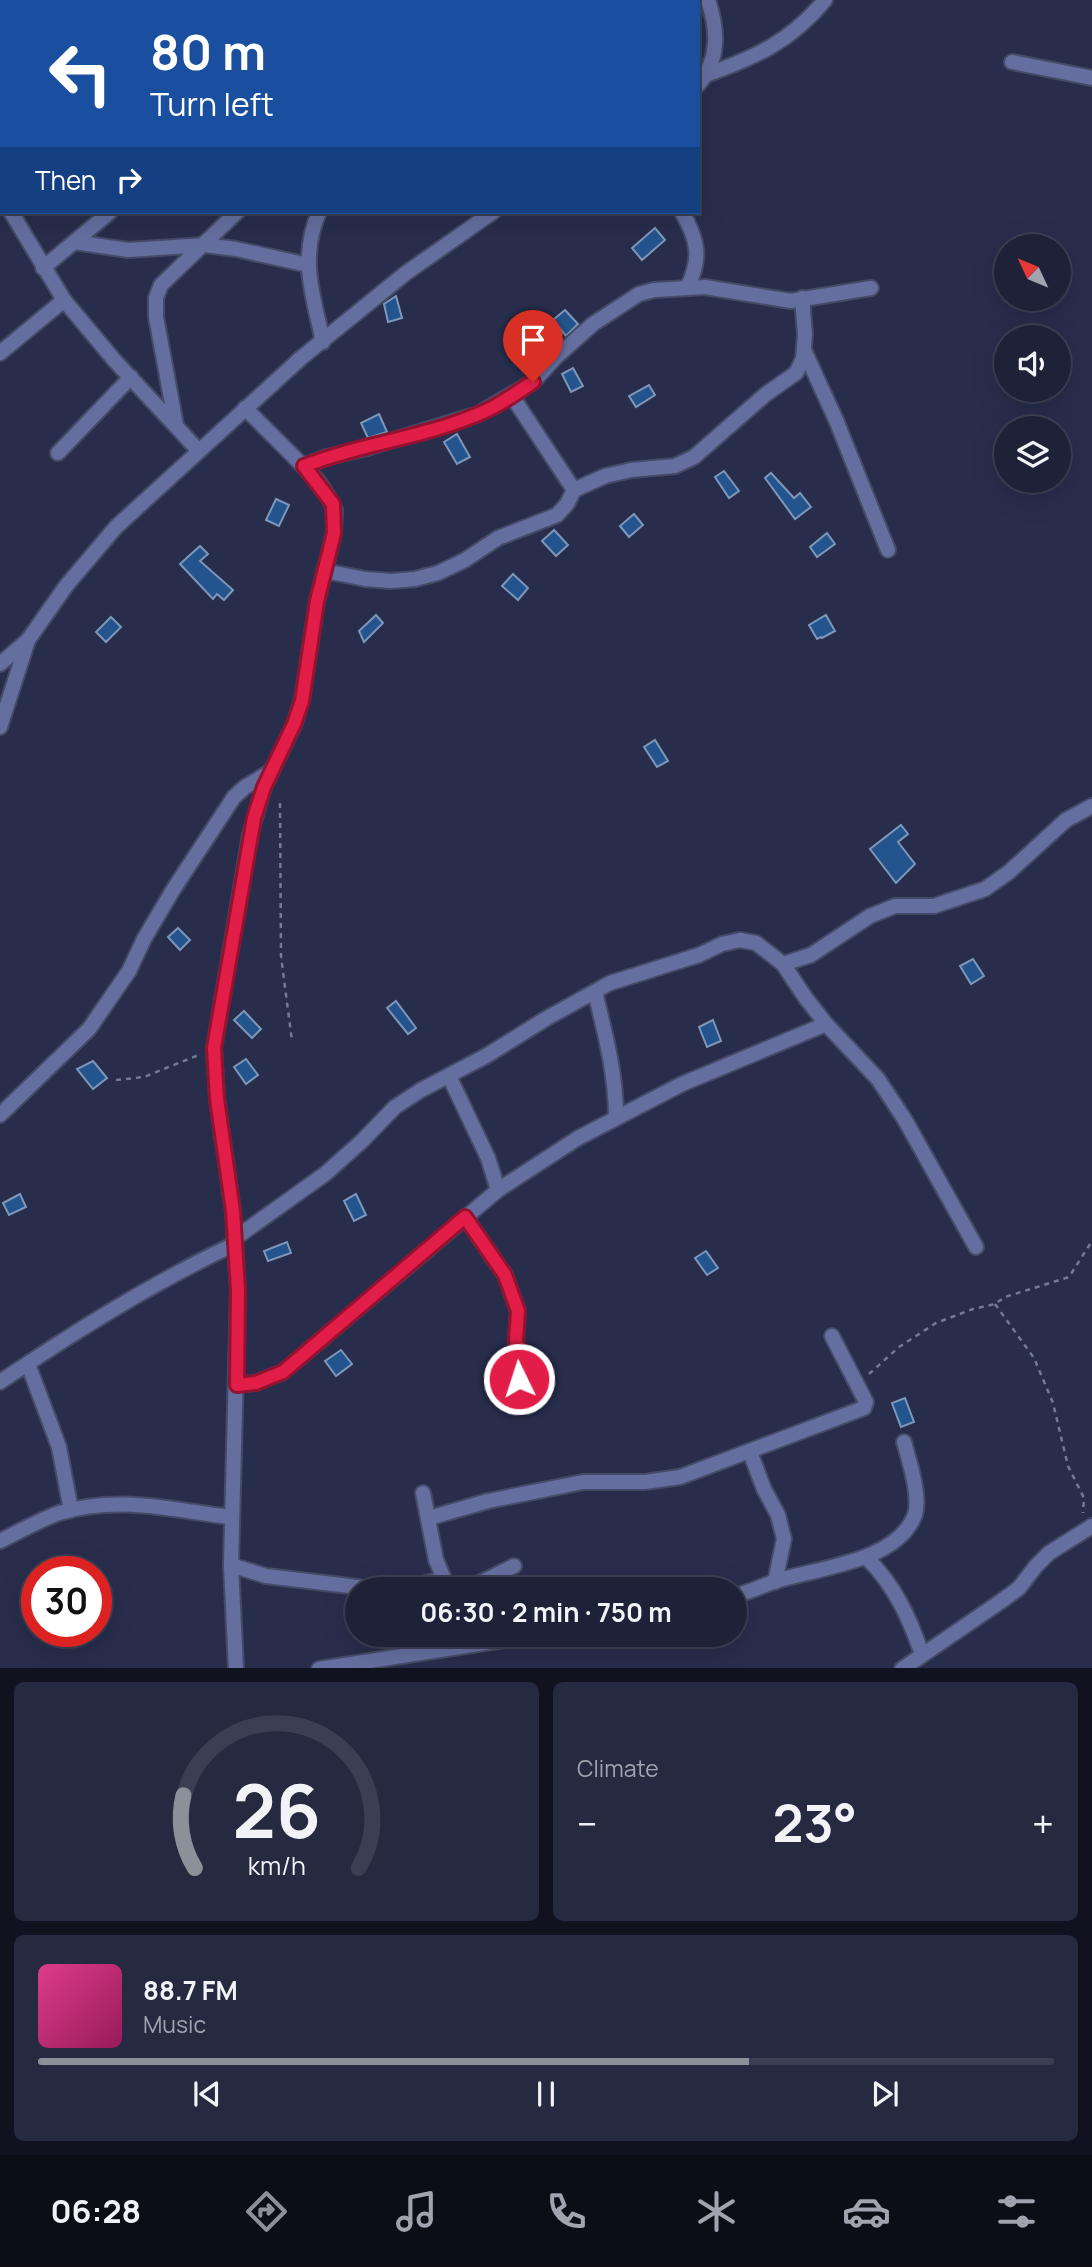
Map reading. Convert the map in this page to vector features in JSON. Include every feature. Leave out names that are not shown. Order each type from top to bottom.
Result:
[{"type":"street","points":[[702,80],[716,51],[715,22],[708,0]]},
{"type":"street","points":[[702,80],[756,57],[806,22],[825,0]]},
{"type":"street","points":[[1012,62],[1092,78]]},
{"type":"street","points":[[11,214],[64,300],[198,450]]},
{"type":"street","points":[[43,268],[108,214]]},
{"type":"street","points":[[176,426],[156,317],[156,298],[161,285],[235,214]]},
{"type":"street","points":[[317,214],[308,247],[308,265],[323,342]]},
{"type":"street","points":[[0,664],[28,640],[66,586],[116,527],[198,450],[406,273],[489,214]]},
{"type":"street","points":[[683,214],[693,231],[697,254],[696,271],[687,288]]},
{"type":"street","points":[[74,242],[128,250],[205,245],[308,265]]},
{"type":"street","points":[[304,466],[327,457],[449,425],[478,414],[533,382],[593,324],[639,294],[654,290],[705,287],[791,301],[871,288]]},
{"type":"street","points":[[325,571],[391,581],[438,573],[465,560],[498,538],[557,515],[574,490],[605,475],[675,466],[694,457],[766,394],[796,373],[803,359],[804,349],[802,298]]},
{"type":"street","points":[[0,353],[64,300]]},
{"type":"street","points":[[804,349],[836,420],[888,550]]},
{"type":"street","points":[[58,453],[131,377]]},
{"type":"street","points":[[512,396],[574,490]]},
{"type":"street","points":[[236,1668],[230,1564],[238,1290],[233,1211],[217,1099],[214,1048],[250,835],[264,787],[302,701],[317,601],[334,533],[335,510],[304,466],[245,408]]},
{"type":"street","points":[[0,727],[28,640]]},
{"type":"street","points":[[0,1115],[89,1029],[130,971],[144,939],[173,890],[234,797],[245,787],[271,772]]},
{"type":"street","points":[[783,964],[811,955],[870,916],[895,906],[934,906],[985,888],[1009,872],[1066,820],[1092,806]]},
{"type":"street","points":[[0,1382],[148,1288],[235,1242],[326,1174],[403,1101],[518,1038],[547,1018],[610,983],[699,956],[722,944],[740,940],[756,943],[783,964],[804,997],[826,1024],[878,1079],[905,1119],[976,1247]]},
{"type":"street","points":[[594,992],[611,1059],[616,1117]]},
{"type":"street","points":[[237,1385],[256,1383],[283,1372],[498,1190],[578,1138],[682,1084],[826,1024]]},
{"type":"street","points":[[449,1076],[488,1158],[498,1190]]},
{"type":"street","points":[[465,1217],[505,1275],[518,1311],[516,1340],[520,1364],[516,1398]]},
{"type":"street","points":[[429,1518],[488,1501],[583,1482],[645,1482],[680,1477],[864,1408],[866,1402],[858,1384],[832,1336]]},
{"type":"street","points":[[28,1364],[59,1447],[71,1510]]},
{"type":"street","points":[[747,1592],[867,1558],[900,1535],[915,1515],[914,1483],[904,1442]]},
{"type":"street","points":[[750,1452],[778,1516],[784,1539],[775,1582]]},
{"type":"street","points":[[424,1493],[436,1560],[442,1577]]},
{"type":"street","points":[[0,1541],[57,1514],[82,1507],[132,1503],[231,1517]]},
{"type":"street","points":[[902,1668],[1000,1602],[1018,1588],[1049,1553],[1089,1528]]},
{"type":"street","points":[[867,1558],[897,1595],[922,1654]]},
{"type":"street","points":[[230,1564],[244,1571],[266,1576],[345,1585]]},
{"type":"street","points":[[491,1577],[514,1566]]},
{"type":"street","points":[[319,1668],[457,1647]]},
{"type":"path","points":[[280,803],[281,956],[292,1041]]},
{"type":"path","points":[[116,1080],[144,1077],[214,1048]]},
{"type":"path","points":[[858,1384],[899,1347],[936,1324],[973,1309],[995,1304],[1005,1297],[1069,1277],[1092,1241]]},
{"type":"path","points":[[995,1304],[1034,1358],[1053,1403],[1068,1466],[1084,1498],[1089,1528]]},
{"type":"building","points":[[655,228],[665,240],[642,260],[632,248]]},
{"type":"building","points":[[396,296],[402,318],[388,322],[384,304]]},
{"type":"building","points":[[565,310],[578,324],[566,336],[553,320]]},
{"type":"building","points":[[573,368],[583,386],[571,392],[562,374]]},
{"type":"building","points":[[649,385],[655,395],[636,407],[629,396]]},
{"type":"building","points":[[379,414],[387,432],[368,438],[361,423]]},
{"type":"building","points":[[457,434],[470,457],[457,464],[444,442]]},
{"type":"building","points":[[724,471],[739,491],[729,498],[715,477]]},
{"type":"building","points":[[771,473],[794,498],[800,493],[811,507],[795,519],[765,478]]},
{"type":"building","points":[[276,499],[289,505],[279,526],[266,520]]},
{"type":"building","points":[[634,514],[643,525],[629,537],[620,526]]},
{"type":"building","points":[[554,530],[568,545],[556,556],[542,541]]},
{"type":"building","points":[[827,533],[835,544],[817,557],[810,547]]},
{"type":"building","points":[[200,546],[208,554],[200,561],[233,590],[224,600],[217,594],[213,599],[180,564]]},
{"type":"building","points":[[513,574],[528,588],[518,600],[502,586]]},
{"type":"building","points":[[376,615],[383,623],[364,642],[359,631]]},
{"type":"building","points":[[826,615],[835,631],[817,639],[809,625]]},
{"type":"building","points":[[111,617],[121,627],[106,642],[96,632]]},
{"type":"building","points":[[655,740],[668,761],[657,767],[644,747]]},
{"type":"building","points":[[901,825],[908,834],[898,842],[915,864],[896,883],[870,849]]},
{"type":"building","points":[[178,928],[190,940],[180,950],[168,937]]},
{"type":"building","points":[[973,959],[984,976],[971,984],[960,966]]},
{"type":"building","points":[[396,1001],[416,1028],[408,1034],[387,1008]]},
{"type":"building","points":[[244,1011],[261,1029],[252,1038],[234,1020]]},
{"type":"building","points":[[713,1020],[721,1041],[707,1047],[699,1027]]},
{"type":"building","points":[[246,1059],[258,1075],[246,1084],[234,1067]]},
{"type":"building","points":[[93,1061],[107,1078],[93,1089],[77,1069]]},
{"type":"building","points":[[20,1194],[26,1207],[9,1215],[3,1203]]},
{"type":"building","points":[[356,1194],[366,1215],[354,1221],[344,1201]]},
{"type":"building","points":[[287,1242],[291,1253],[268,1261],[264,1251]]},
{"type":"building","points":[[706,1251],[718,1268],[707,1275],[695,1258]]},
{"type":"building","points":[[341,1350],[352,1364],[336,1376],[325,1361]]},
{"type":"building","points":[[905,1398],[914,1422],[901,1427],[892,1403]]},
{"type":"route","points":[[519,1379],[520,1364],[516,1340],[518,1311],[505,1275],[465,1217],[283,1372],[256,1383],[237,1385],[238,1290],[233,1211],[217,1099],[214,1048],[250,835],[264,787],[302,701],[317,601],[334,533],[333,504],[304,466],[327,457],[449,425],[478,414],[533,382]]}]
